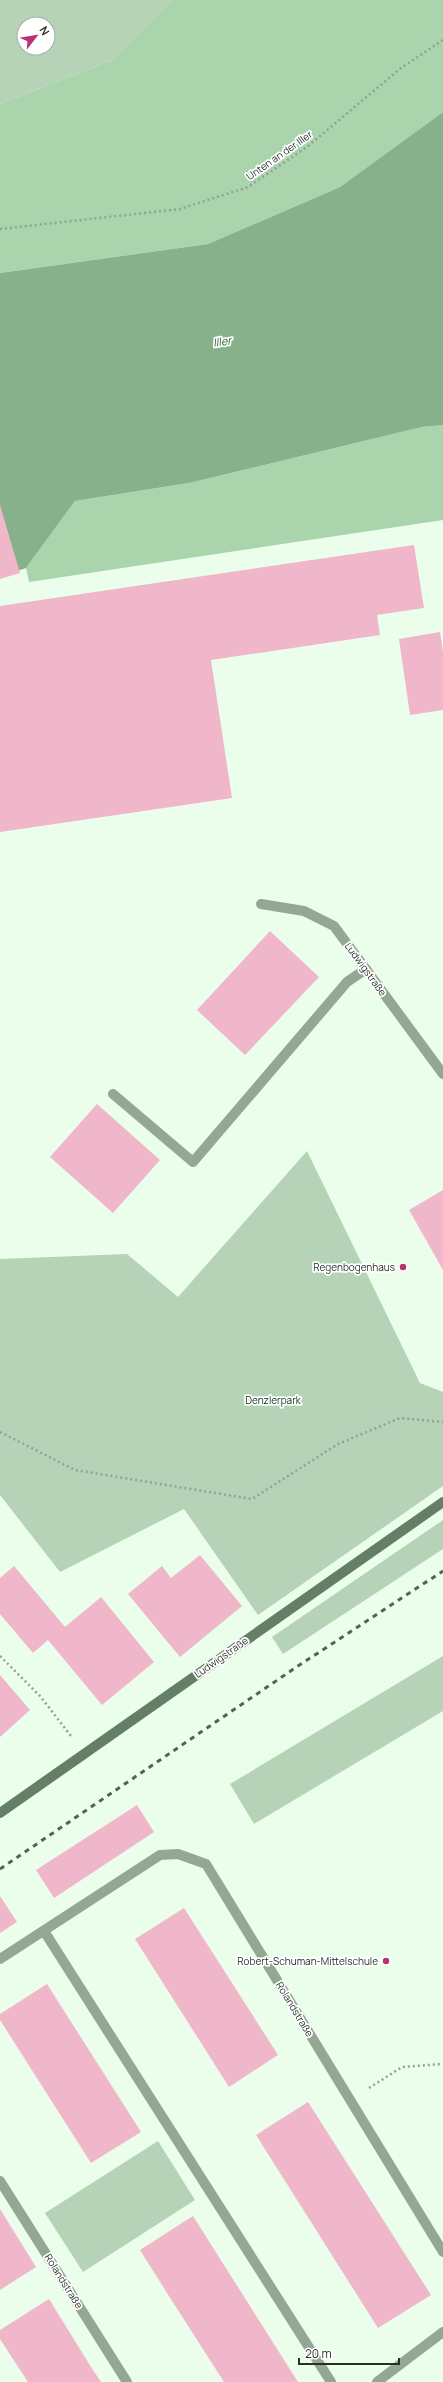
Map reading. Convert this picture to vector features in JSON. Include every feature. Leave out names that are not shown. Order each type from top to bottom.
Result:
[{"type":"street","name":"Ludwigstraße","points":[[261,904],[304,911],[334,926],[443,1074]]},
{"type":"street","points":[[113,1094],[193,1162],[347,982],[366,969]]},
{"type":"street","name":"Ludwigstraße","points":[[0,1813],[443,1502]]},
{"type":"street","name":"Rolandstraße","points":[[0,1959],[160,1855],[178,1854],[206,1864],[443,2252]]},
{"type":"street","points":[[44,1931],[331,2382]]},
{"type":"street","name":"Rolandstraße","points":[[0,2181],[127,2382]]},
{"type":"street","points":[[377,2382],[443,2332]]},
{"type":"path","name":"Unten an der Iller","points":[[0,229],[180,209],[248,187],[307,147],[401,68],[443,40]]},
{"type":"path","points":[[0,1432],[75,1470],[252,1499],[338,1444],[400,1418],[443,1422]]},
{"type":"path","points":[[0,1656],[40,1696],[85,1753]]},
{"type":"path","points":[[350,2100],[402,2066],[442,2064]]},
{"type":"green space","points":[[0,0],[172,0],[112,60],[0,104]]},
{"type":"green space","name":"Denzlerpark","points":[[307,1151],[420,1383],[443,1392],[443,1486],[258,1615],[184,1509],[60,1572],[0,1495],[0,1259],[127,1254],[178,1297]]},
{"type":"green space","points":[[443,1520],[443,1549],[283,1654],[272,1637]]},
{"type":"green space","points":[[443,1656],[443,1711],[254,1824],[230,1784]]},
{"type":"green space","points":[[158,2141],[195,2200],[83,2272],[45,2213]]},
{"type":"shaded area","points":[[172,0],[443,0],[443,112],[340,187],[208,244],[0,273],[0,104],[112,60]]},
{"type":"shaded area","points":[[443,425],[443,520],[29,582],[26,568],[75,501],[189,483],[422,427]]},
{"type":"water","name":"Iller","points":[[443,112],[443,425],[422,427],[189,483],[75,501],[26,568],[0,577],[0,273],[208,244],[340,187]]},
{"type":"building","points":[[0,505],[20,573],[0,579]]},
{"type":"building","points":[[414,545],[424,608],[377,615],[380,635],[211,660],[232,798],[0,832],[0,606]]},
{"type":"building","points":[[440,632],[443,652],[443,710],[410,715],[399,639]]},
{"type":"building","points":[[270,931],[319,977],[245,1055],[197,1010]]},
{"type":"building","points":[[97,1104],[160,1160],[113,1213],[50,1157]]},
{"type":"building","points":[[443,1190],[443,1270],[409,1210]]},
{"type":"building","points":[[200,1555],[242,1606],[180,1657],[128,1594],[162,1566],[171,1578]]},
{"type":"building","points":[[14,1566],[65,1627],[101,1597],[154,1662],[102,1705],[48,1640],[33,1653],[0,1614],[0,1578]]},
{"type":"building","points":[[0,1675],[30,1710],[0,1737]]},
{"type":"building","points":[[137,1805],[154,1832],[54,1898],[36,1870]]},
{"type":"building","points":[[0,1896],[17,1922],[0,1933]]},
{"type":"building","points":[[184,1908],[278,2055],[229,2087],[135,1939]]},
{"type":"building","points":[[47,1984],[141,2132],[91,2163],[0,2020],[0,2014]]},
{"type":"building","points":[[308,2102],[431,2295],[378,2328],[256,2135]]},
{"type":"building","points":[[0,2209],[36,2267],[0,2290]]},
{"type":"building","points":[[193,2216],[298,2382],[224,2382],[167,2293],[140,2250]]},
{"type":"building","points":[[49,2299],[101,2382],[28,2382],[0,2339],[0,2330]]},
{"type":"railway","points":[[0,1869],[295,1668],[443,1571]]},
{"type":"place","name":"Regenbogenhaus","points":[[403,1267]]},
{"type":"place","name":"Robert-Schuman-Mittelschule","points":[[386,1961]]}]
